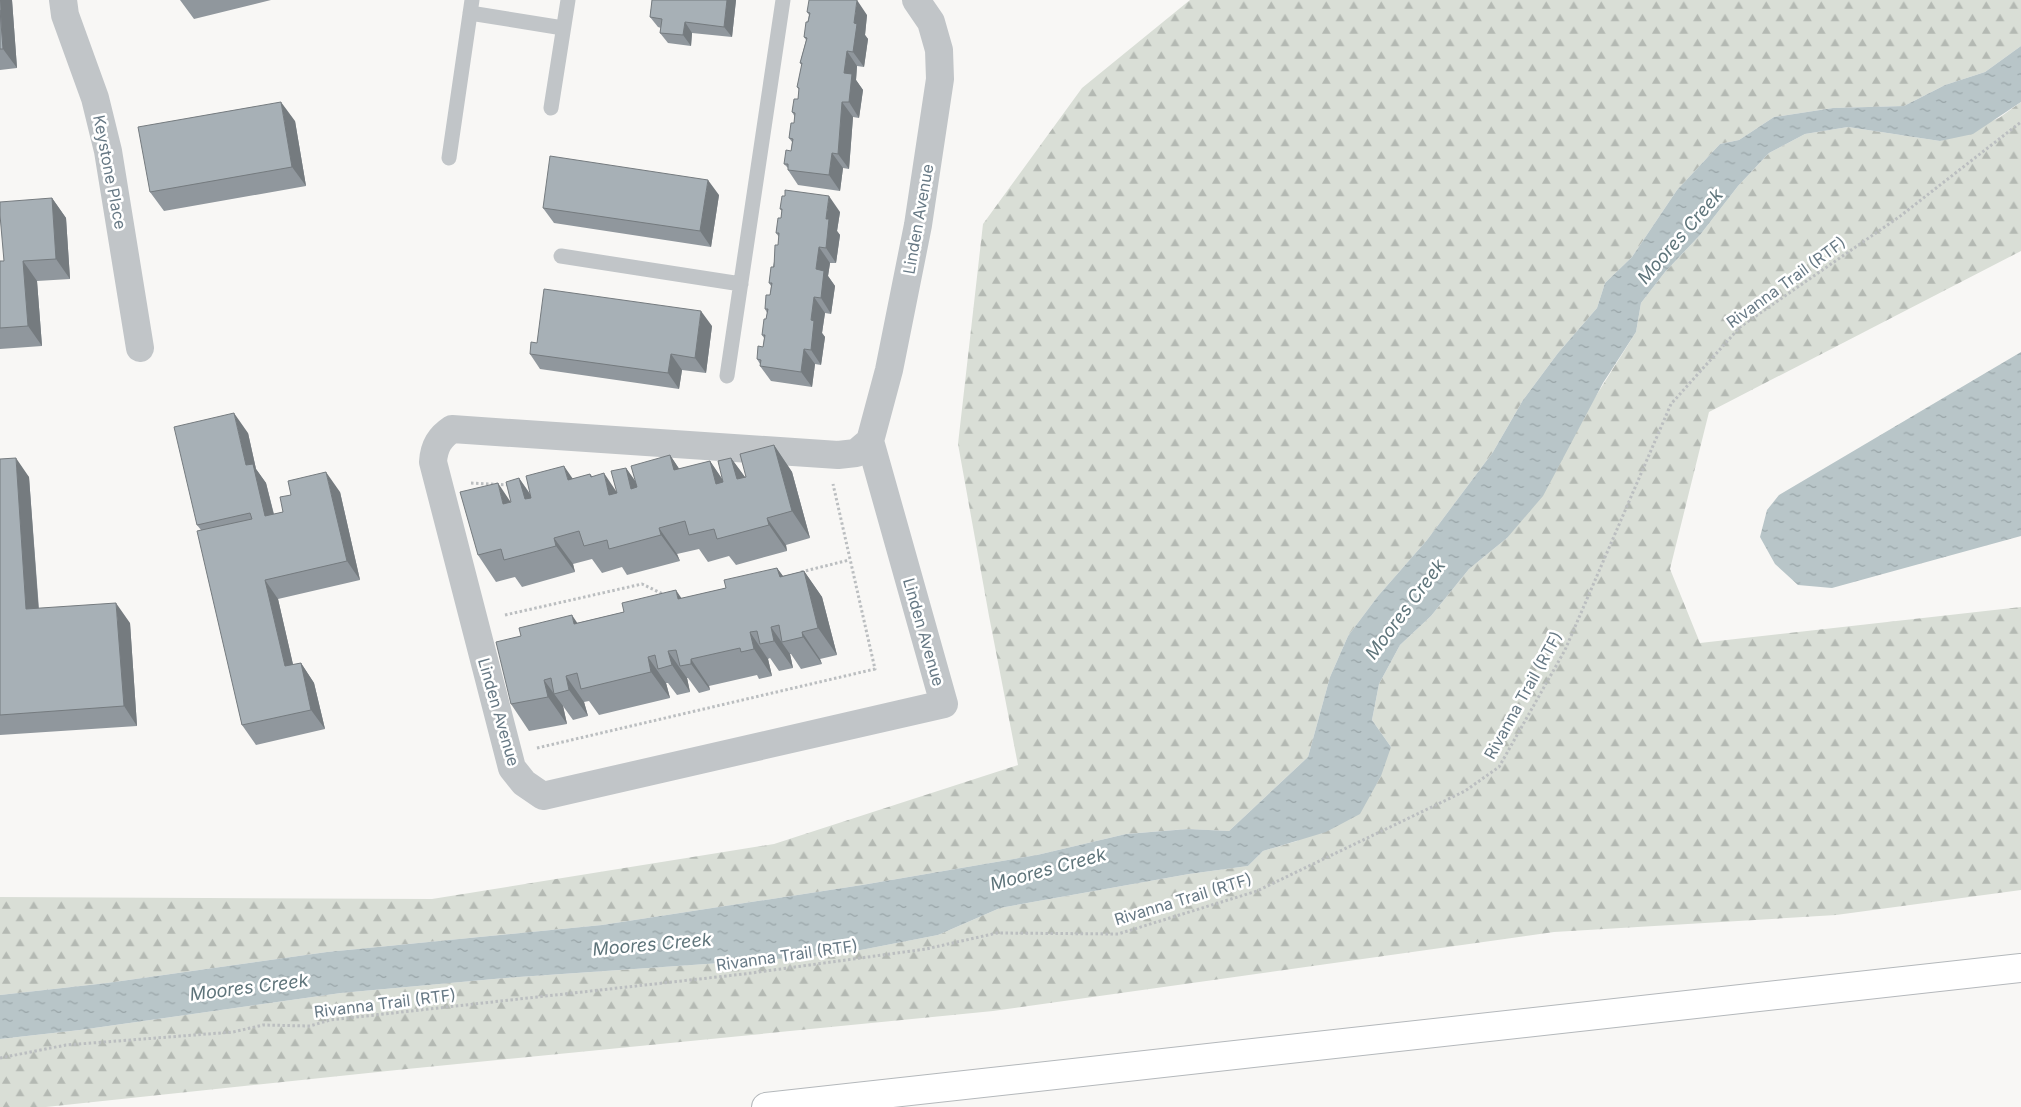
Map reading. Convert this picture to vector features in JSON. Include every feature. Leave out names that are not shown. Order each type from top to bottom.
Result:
[{"type":"highway","points":[[766,1107],[2021,968]]},
{"type":"street","name":"Keystone Place","points":[[63,0],[65,14],[95,98],[108,151],[140,348]]},
{"type":"street","name":"Linden Avenue","points":[[870,441],[856,453],[838,455],[452,429],[442,436],[434,452],[433,462],[512,768],[524,784],[542,796],[944,704],[870,441],[890,370],[918,225],[940,79],[939,50],[931,22],[916,0]]},
{"type":"lane","points":[[551,108],[568,0]]},
{"type":"lane","points":[[727,376],[783,0]]},
{"type":"lane","points":[[449,158],[471,7],[564,28]]},
{"type":"lane","points":[[561,256],[740,284]]},
{"type":"path","name":"Rivanna Trail (RTF)","points":[[0,1058],[66,1045],[233,1032],[263,1025],[310,1026],[330,1020],[744,974],[926,949],[997,933],[1118,934],[1257,891],[1465,791],[1499,767],[1565,650],[1671,404],[1740,327],[1899,216],[2021,122]]},
{"type":"path","points":[[462,483],[510,485]]},
{"type":"path","points":[[536,748],[875,669],[833,483]]},
{"type":"path","points":[[793,574],[849,560]]},
{"type":"path","points":[[503,616],[642,584],[672,598]]},
{"type":"green space","points":[[1190,0],[2021,0],[2021,46],[1985,72],[1945,85],[1904,106],[1833,108],[1774,117],[1739,140],[1720,144],[1677,190],[1632,257],[1605,283],[1597,308],[1558,353],[1523,400],[1493,452],[1427,540],[1378,596],[1348,636],[1330,677],[1308,757],[1229,831],[1187,829],[1126,834],[1037,855],[862,885],[602,925],[327,952],[107,983],[0,995],[0,897],[432,899],[774,844],[1018,765],[958,444],[983,224],[1082,88]]},
{"type":"green space","points":[[2021,102],[2021,251],[1709,412],[1670,569],[1700,643],[2021,607],[2021,890],[1836,915],[1554,932],[993,1011],[46,1107],[0,1107],[0,1039],[80,1030],[341,993],[505,978],[835,955],[938,935],[1000,908],[1189,874],[1248,866],[1263,851],[1297,841],[1391,747],[1372,720],[1379,684],[1400,645],[1431,616],[1469,569],[1507,538],[1636,332],[1641,303],[1665,272],[1700,235],[1738,186],[1769,153],[1805,134],[1848,127],[1940,141],[1999,118]]},
{"type":"water","name":"Moores Creek","points":[[2021,46],[2021,102],[1973,134],[1940,141],[1848,127],[1805,134],[1769,153],[1738,186],[1700,235],[1665,272],[1641,303],[1636,332],[1603,383],[1543,496],[1507,538],[1469,569],[1431,616],[1400,645],[1379,684],[1372,720],[1391,747],[1381,776],[1360,814],[1326,832],[1263,851],[1248,866],[1189,874],[1000,908],[938,935],[835,955],[505,978],[341,993],[80,1030],[0,1039],[0,995],[107,983],[327,952],[602,925],[862,885],[1037,855],[1126,834],[1188,829],[1229,831],[1308,757],[1330,677],[1348,636],[1378,596],[1427,540],[1493,452],[1523,400],[1558,353],[1597,308],[1605,283],[1632,257],[1677,190],[1720,144],[1739,140],[1774,117],[1833,108],[1904,106],[1945,85],[1985,72]]},
{"type":"water","points":[[2021,352],[2021,536],[1832,588],[1798,585],[1775,564],[1760,537],[1767,510],[1779,495]]},
{"type":"building","points":[[652,0],[727,0],[724,27],[685,22],[683,35],[660,33],[662,19],[650,17]]},
{"type":"building","points":[[809,0],[857,0],[854,23],[857,24],[853,52],[847,51],[844,73],[852,74],[849,102],[842,102],[838,154],[832,153],[829,175],[788,170],[788,164],[784,164],[786,150],[791,151],[793,139],[789,138],[791,123],[794,123],[795,113],[792,112],[794,99],[798,99],[799,88],[797,87],[802,63],[800,63],[807,38],[804,37],[806,22],[808,22],[810,13],[807,12]]},
{"type":"building","points":[[0,10],[3,49],[0,49]]},
{"type":"building","points":[[281,102],[292,167],[150,192],[138,127]]},
{"type":"building","points":[[550,156],[708,180],[700,231],[543,208]]},
{"type":"building","points":[[785,190],[829,196],[826,219],[829,219],[826,248],[819,247],[816,269],[824,271],[821,298],[814,297],[811,320],[814,321],[811,350],[804,349],[801,372],[760,366],[761,360],[757,359],[758,346],[763,347],[765,335],[762,335],[764,319],[766,319],[768,309],[765,309],[766,295],[770,295],[772,283],[769,283],[771,267],[774,267],[775,245],[778,245],[779,233],[776,233],[778,218],[781,218],[782,209],[780,209],[782,196],[785,196]]},
{"type":"building","points":[[52,198],[56,259],[23,261],[28,326],[0,328],[0,261],[4,261],[0,202]]},
{"type":"building","points":[[544,289],[701,311],[695,358],[671,354],[668,373],[530,354],[531,342],[537,343]]},
{"type":"building","points":[[234,413],[246,465],[253,464],[265,516],[283,512],[280,497],[291,495],[288,481],[326,472],[347,561],[265,580],[285,666],[301,663],[311,710],[242,725],[197,531],[252,519],[250,513],[197,525],[174,427]]},
{"type":"building","points":[[774,445],[792,511],[767,518],[769,525],[717,539],[714,529],[689,535],[685,521],[659,528],[661,535],[609,549],[607,540],[584,546],[579,531],[554,538],[556,546],[504,560],[501,549],[478,555],[460,492],[498,483],[503,504],[511,502],[506,482],[519,478],[525,499],[531,498],[526,476],[564,466],[568,480],[590,474],[591,477],[604,473],[609,495],[617,493],[611,471],[626,468],[631,489],[637,487],[631,466],[670,455],[674,470],[710,461],[716,484],[723,482],[718,461],[731,458],[737,479],[746,477],[740,454]]},
{"type":"building","points":[[16,458],[26,609],[116,603],[124,706],[0,715],[0,459]]},
{"type":"building","points":[[777,568],[780,577],[804,571],[818,628],[802,632],[803,637],[782,642],[779,625],[771,627],[774,641],[760,644],[757,631],[750,632],[754,649],[741,652],[740,648],[691,659],[691,664],[680,666],[676,650],[668,651],[672,665],[658,669],[655,655],[648,657],[651,672],[581,689],[577,673],[566,676],[569,690],[554,694],[551,678],[544,680],[548,697],[511,704],[496,642],[521,636],[519,628],[572,615],[574,624],[624,612],[622,603],[676,590],[678,599],[726,588],[724,580]]}]
